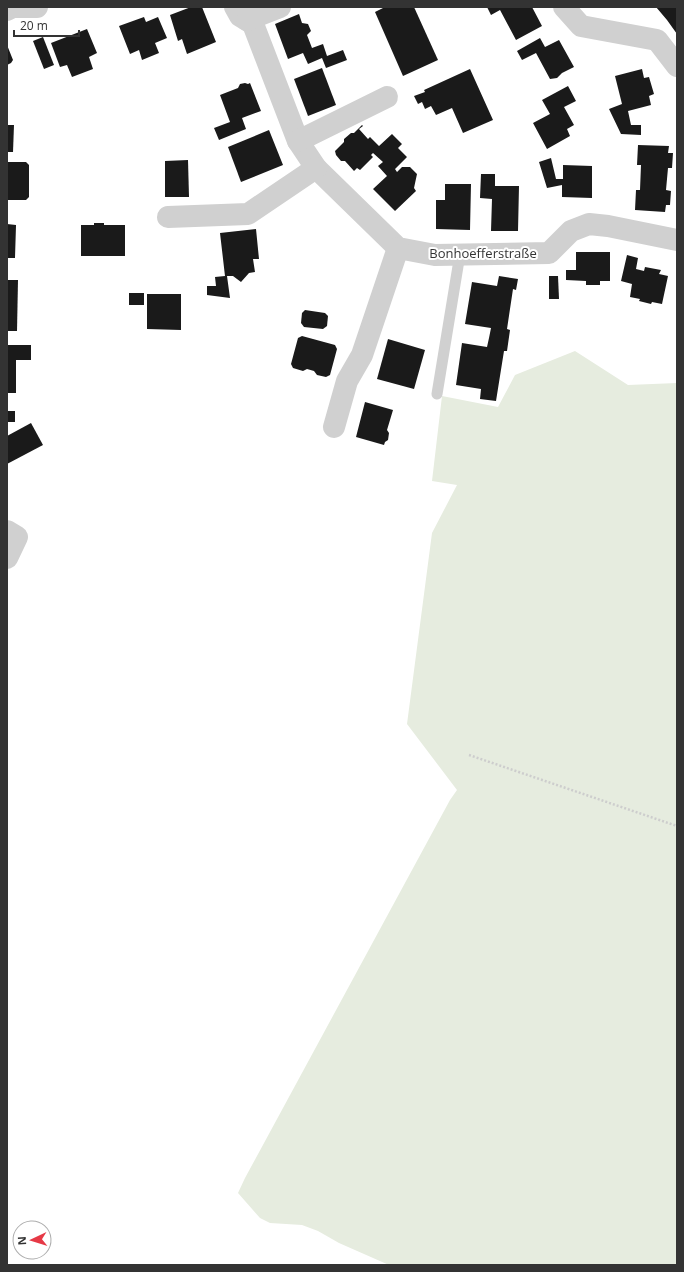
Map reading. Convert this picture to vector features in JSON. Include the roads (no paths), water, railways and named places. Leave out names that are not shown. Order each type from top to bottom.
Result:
[{"type":"street","points":[[7,10],[13,7],[37,7]]},
{"type":"street","points":[[241,14],[280,7]]},
{"type":"street","points":[[564,7],[581,26],[657,40],[677,66]]},
{"type":"street","points":[[241,14],[253,24],[298,141],[316,168],[398,248],[362,355],[347,381],[334,427]]},
{"type":"street","points":[[298,141],[387,97]]},
{"type":"street","points":[[168,217],[248,214],[316,168]]},
{"type":"street","name":"Bonhoefferstraße","points":[[398,248],[435,255],[549,253],[571,231],[589,224],[608,226],[677,240]]},
{"type":"street","points":[[7,531],[17,538],[7,558]]},
{"type":"lane","points":[[437,394],[460,254]]}]
